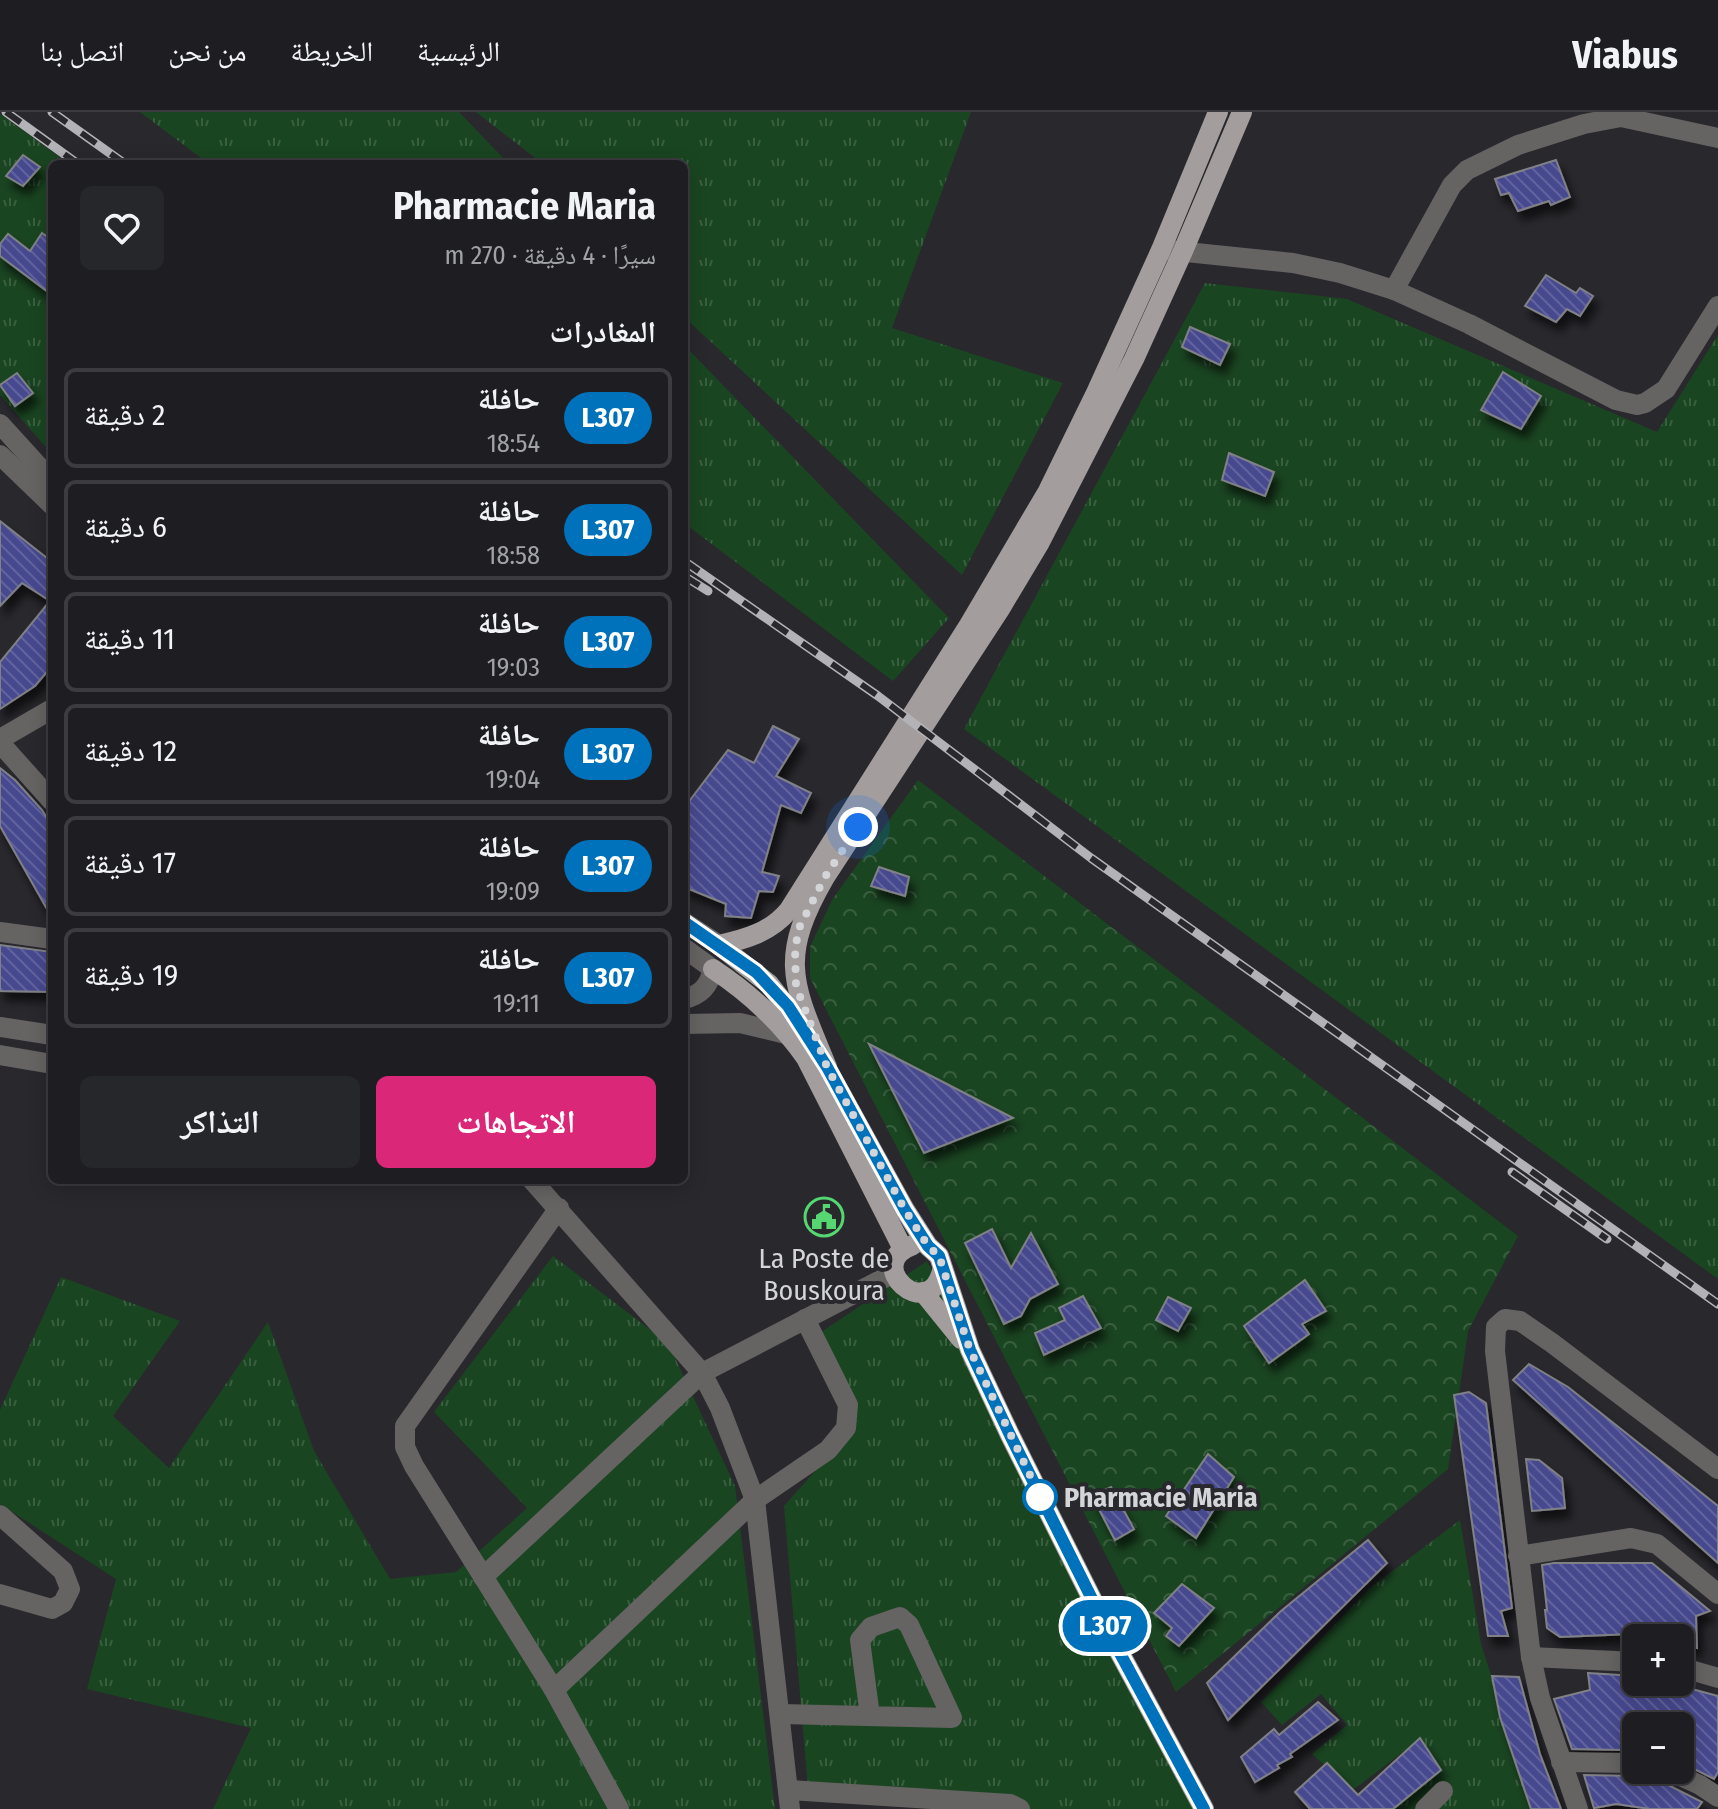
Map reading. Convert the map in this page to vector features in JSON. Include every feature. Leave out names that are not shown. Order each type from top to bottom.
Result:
[{"type":"main road","points":[[933,697],[977,611],[1054,479],[1161,250],[1218,112]]},
{"type":"main road","points":[[719,945],[757,934],[782,919],[820,873],[933,697],[1000,609],[1040,542],[1108,411],[1183,251],[1242,112]]},
{"type":"main road","points":[[820,873],[800,926],[795,960],[800,1001],[827,1067]]},
{"type":"main road","points":[[719,945],[756,972],[778,994],[827,1067],[905,1210],[928,1246],[939,1256],[970,1350],[1108,1631],[1204,1809]]},
{"type":"main road","points":[[713,969],[763,1006],[790,1035],[819,1083],[903,1249]]},
{"type":"main road","points":[[928,1246],[915,1244],[903,1249],[894,1265],[894,1273],[905,1288],[923,1292],[970,1350]]},
{"type":"main road","points":[[923,1292],[936,1284],[942,1271]]},
{"type":"street","points":[[1394,290],[1452,185],[1467,170],[1518,145],[1584,124],[1621,117],[1718,138]]},
{"type":"street","points":[[1161,250],[1293,263],[1340,273],[1394,290],[1516,347],[1616,400],[1637,405],[1656,398],[1666,389],[1718,306]]},
{"type":"street","points":[[0,424],[48,477]]},
{"type":"street","points":[[0,455],[48,501]]},
{"type":"street","points":[[48,712],[0,741],[48,796]]},
{"type":"street","points":[[688,925],[719,945]]},
{"type":"street","points":[[0,932],[48,938]]},
{"type":"street","points":[[688,951],[713,969],[711,979],[692,996],[708,1023]]},
{"type":"street","points":[[688,1024],[757,1025],[790,1035]]},
{"type":"street","points":[[0,1027],[48,1034]]},
{"type":"street","points":[[0,1055],[48,1063]]},
{"type":"street","points":[[536,1184],[702,1373],[720,1408],[755,1500],[790,1800],[1010,1804],[1020,1809]]},
{"type":"street","points":[[559,1208],[405,1426],[405,1447],[554,1690],[619,1809]]},
{"type":"street","points":[[483,1577],[702,1373],[894,1273]]},
{"type":"street","points":[[554,1690],[755,1500],[828,1450],[843,1434],[848,1421],[848,1405],[805,1319]]},
{"type":"street","points":[[1578,1809],[1540,1698],[1531,1657],[1494,1335],[1498,1323],[1505,1319],[1520,1321],[1718,1469]]},
{"type":"street","points":[[0,1515],[63,1571],[70,1589],[63,1603],[52,1609],[0,1594]]},
{"type":"street","points":[[1518,1556],[1631,1538],[1657,1544],[1718,1594]]},
{"type":"street","points":[[781,1714],[952,1718],[909,1625],[900,1617],[871,1627],[860,1640],[870,1716]]},
{"type":"street","points":[[1531,1657],[1622,1661]]},
{"type":"street","points":[[1694,1671],[1718,1678]]},
{"type":"street","points":[[1561,1762],[1622,1763]]},
{"type":"street","points":[[1694,1782],[1718,1797]]},
{"type":"street","points":[[1425,1809],[1443,1791]]},
{"type":"green space","points":[[140,112],[459,112],[505,160],[204,160]]},
{"type":"green space","points":[[476,112],[971,112],[892,328],[1063,383],[962,575],[688,321],[688,160],[538,160]]},
{"type":"green space","points":[[0,114],[63,160],[48,160],[48,449],[0,395]]},
{"type":"green space","points":[[1205,283],[1347,299],[1657,432],[1718,335],[1718,1279],[964,729]]},
{"type":"green space","points":[[688,349],[949,618],[893,681],[688,526]]},
{"type":"green space","points":[[918,780],[1518,1236],[1468,1331],[1448,1469],[1176,1692],[810,978],[810,947],[832,900]]},
{"type":"green space","points":[[553,1256],[668,1343],[735,1486],[775,1809],[213,1809],[251,1728],[87,1689],[116,1579],[0,1504],[0,1410],[61,1277],[180,1321],[113,1416],[169,1468],[268,1322],[314,1451],[390,1579],[456,1572],[527,1508],[434,1412]]},
{"type":"green space","points":[[927,1261],[1210,1809],[951,1809],[809,1800],[784,1506],[856,1425],[814,1337]]},
{"type":"green space","points":[[1460,1520],[1481,1644],[1534,1809],[1393,1809],[1420,1739],[1353,1790],[1312,1754],[1347,1725],[1321,1694],[1282,1725],[1261,1702],[1370,1588]]},
{"type":"building","points":[[23,155],[40,167],[23,186],[6,176]]},
{"type":"building","points":[[1556,160],[1570,197],[1551,205],[1549,201],[1518,211],[1509,193],[1501,195],[1495,179]]},
{"type":"building","points":[[42,233],[48,237],[48,292],[0,256],[0,244],[8,234],[30,251]]},
{"type":"building","points":[[1546,275],[1576,293],[1580,288],[1593,296],[1580,316],[1567,309],[1556,322],[1525,306]]},
{"type":"building","points":[[1190,327],[1230,344],[1220,365],[1182,347]]},
{"type":"building","points":[[1503,372],[1541,396],[1521,429],[1481,410]]},
{"type":"building","points":[[17,373],[33,393],[15,406],[0,385]]},
{"type":"building","points":[[1229,453],[1274,472],[1265,496],[1222,480]]},
{"type":"building","points":[[0,521],[48,559],[48,600],[22,583],[0,606]]},
{"type":"building","points":[[48,603],[48,671],[35,686],[0,709],[0,662]]},
{"type":"building","points":[[773,726],[799,739],[776,776],[811,793],[801,813],[781,805],[762,872],[779,876],[773,892],[759,891],[751,918],[725,916],[726,904],[688,889],[688,803],[728,750],[754,763]]},
{"type":"building","points":[[0,768],[15,780],[48,820],[48,911],[0,826]]},
{"type":"building","points":[[879,867],[909,877],[905,896],[871,886]]},
{"type":"building","points":[[0,945],[48,951],[48,992],[0,991]]},
{"type":"building","points":[[869,1044],[1013,1118],[924,1153]]},
{"type":"building","points":[[992,1229],[1011,1268],[1031,1233],[1058,1284],[1030,1299],[1021,1316],[1004,1324],[965,1243]]},
{"type":"building","points":[[1305,1280],[1326,1311],[1302,1324],[1309,1334],[1269,1363],[1244,1326]]},
{"type":"building","points":[[1083,1296],[1101,1328],[1044,1355],[1035,1333],[1065,1320],[1059,1308]]},
{"type":"building","points":[[1168,1297],[1191,1308],[1178,1331],[1156,1320]]},
{"type":"building","points":[[1529,1364],[1568,1387],[1718,1506],[1718,1563],[1513,1380]]},
{"type":"building","points":[[1469,1392],[1486,1403],[1512,1608],[1501,1611],[1508,1636],[1488,1636],[1454,1395]]},
{"type":"building","points":[[1208,1454],[1234,1477],[1196,1538],[1166,1516]]},
{"type":"building","points":[[1526,1459],[1539,1460],[1562,1478],[1565,1508],[1532,1511]]},
{"type":"building","points":[[1111,1487],[1134,1529],[1115,1540],[1092,1496]]},
{"type":"building","points":[[1368,1540],[1387,1563],[1228,1720],[1207,1683],[1281,1611]]},
{"type":"building","points":[[1652,1563],[1710,1611],[1696,1616],[1697,1648],[1694,1647],[1694,1624],[1622,1624],[1622,1634],[1560,1637],[1547,1628],[1542,1565]]},
{"type":"building","points":[[1182,1584],[1214,1608],[1179,1646],[1166,1636],[1172,1628],[1154,1613]]},
{"type":"building","points":[[1588,1673],[1622,1675],[1622,1696],[1694,1696],[1694,1690],[1718,1696],[1718,1772],[1714,1779],[1694,1769],[1694,1712],[1622,1712],[1622,1750],[1572,1749],[1554,1699],[1590,1690]]},
{"type":"building","points":[[1492,1676],[1519,1677],[1540,1754],[1561,1809],[1531,1809],[1500,1717]]},
{"type":"building","points":[[1318,1702],[1338,1720],[1290,1754],[1292,1757],[1277,1765],[1279,1768],[1255,1782],[1241,1757],[1274,1729],[1279,1735]]},
{"type":"building","points":[[1420,1738],[1441,1770],[1393,1809],[1310,1809],[1295,1792],[1327,1763],[1358,1795]]},
{"type":"building","points":[[1584,1775],[1622,1776],[1622,1784],[1666,1784],[1702,1802],[1697,1809],[1650,1809],[1616,1804],[1594,1808]]},
{"type":"railway","points":[[6,112],[72,160]]},
{"type":"railway","points":[[52,112],[119,160]]},
{"type":"railway","points":[[688,564],[878,696],[1091,858],[1718,1304]]},
{"type":"railway","points":[[688,578],[708,591]]},
{"type":"railway","points":[[1512,1172],[1607,1239]]},
{"type":"bus line","name":"L307","points":[[688,925],[756,972],[788,1006],[827,1067],[905,1210],[928,1246],[939,1256],[970,1350],[1010,1435],[1108,1631],[1204,1809]]},
{"type":"place","name":"La Poste de Bouskoura","points":[[824,1217]]},
{"type":"place","name":"Pharmacie Maria","points":[[1040,1497]]},
{"type":"route","points":[[858,827],[825,877],[800,926],[795,948],[796,986],[800,1001],[827,1067],[869,1145],[905,1210],[928,1246],[939,1256],[970,1350],[1042,1500],[1040,1497]]}]
